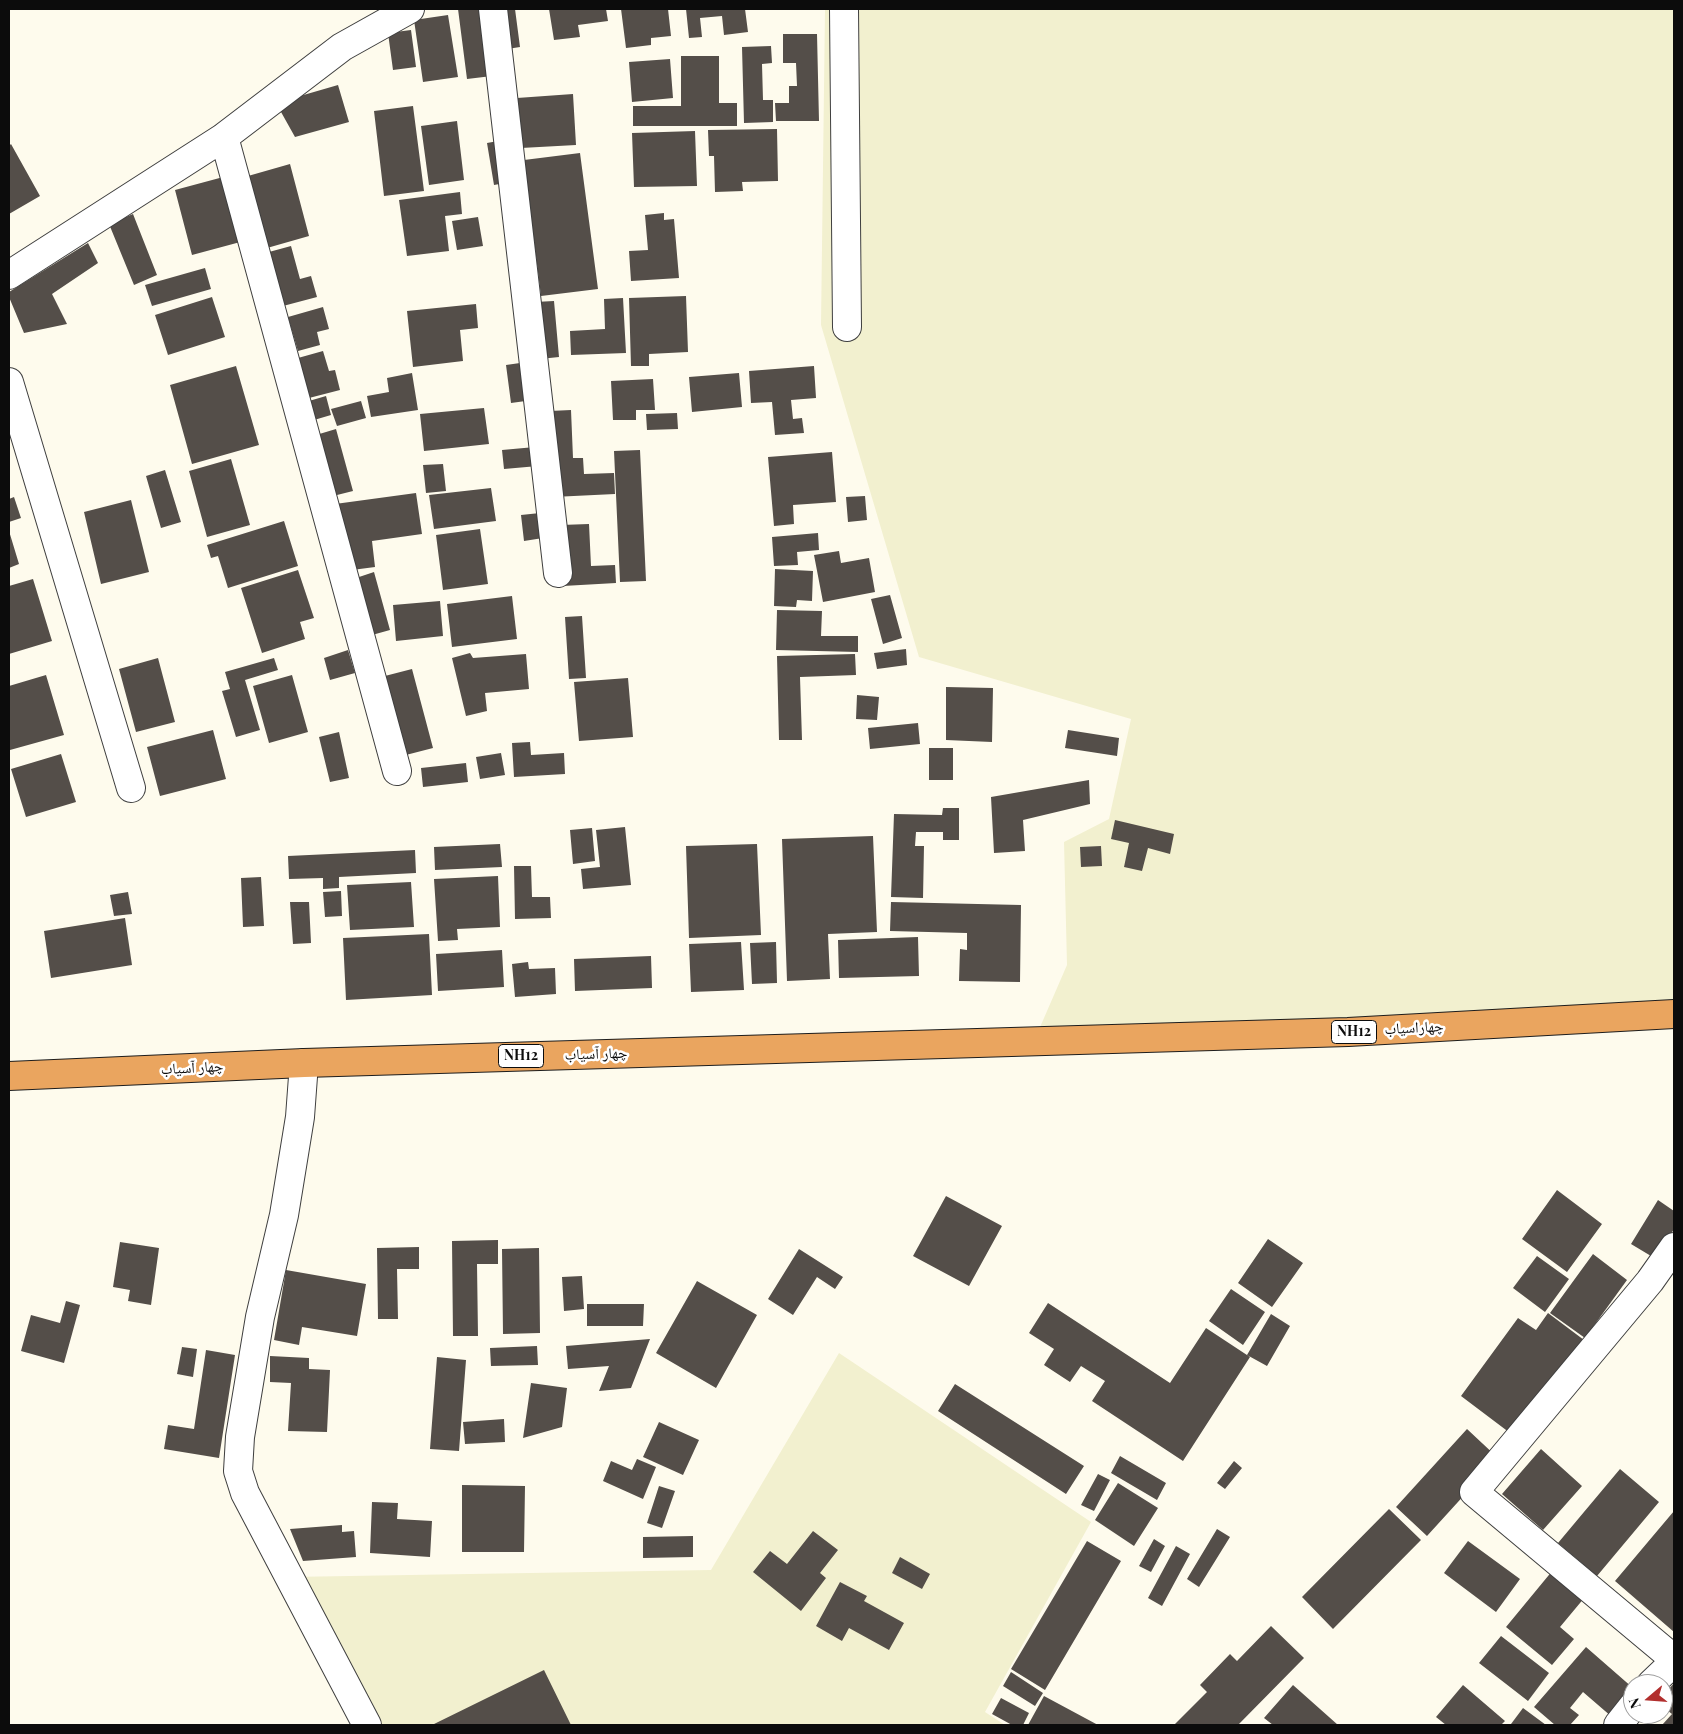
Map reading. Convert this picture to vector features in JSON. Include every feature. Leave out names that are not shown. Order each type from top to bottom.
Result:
[{"type":"highway","name":"چهاراسیاب","points":[[1034,1042],[1348,1032],[1674,1014]]},
{"type":"highway","name":"چهار آسیاب","points":[[9,1076],[304,1063],[1034,1042]]},
{"type":"street","points":[[9,275],[224,137],[342,47],[410,9]]},
{"type":"street","points":[[493,9],[558,573]]},
{"type":"street","points":[[844,9],[847,327]]},
{"type":"street","points":[[224,137],[397,771]]},
{"type":"street","points":[[9,382],[131,788]]},
{"type":"street","points":[[304,1063],[298,1126],[284,1215],[257,1335],[240,1437],[238,1471],[245,1493],[367,1725]]},
{"type":"street","points":[[1661,1674],[1674,1661],[1474,1492],[1650,1281],[1674,1247]]},
{"type":"shaded area","points":[[825,9],[1674,9],[1674,1014],[1034,1041],[1067,965],[1064,842],[1109,819],[1131,719],[919,657],[821,325]]},
{"type":"shaded area","points":[[839,1353],[1091,1522],[985,1712],[1005,1725],[367,1725],[289,1577],[711,1570]]},
{"type":"building","points":[[458,9],[483,9],[492,76],[467,79]]},
{"type":"building","points":[[496,9],[515,9],[520,47],[501,50]]},
{"type":"building","points":[[549,9],[606,9],[608,21],[578,25],[580,37],[554,40]]},
{"type":"building","points":[[621,9],[668,9],[671,36],[651,38],[651,45],[626,48]]},
{"type":"building","points":[[686,9],[745,9],[748,32],[724,35],[722,16],[700,18],[702,37],[689,38]]},
{"type":"building","points":[[448,15],[458,77],[423,82],[414,20]]},
{"type":"building","points":[[411,30],[416,67],[393,70],[388,33]]},
{"type":"building","points":[[783,34],[817,34],[819,121],[776,121],[775,103],[789,103],[789,86],[797,86],[796,63],[783,63]]},
{"type":"building","points":[[771,46],[772,63],[762,64],[763,100],[773,100],[773,122],[744,123],[742,47]]},
{"type":"building","points":[[681,56],[719,56],[719,103],[737,103],[737,126],[633,126],[633,106],[681,106]]},
{"type":"building","points":[[670,59],[673,98],[632,102],[629,62]]},
{"type":"building","points":[[338,85],[349,122],[295,137],[276,103]]},
{"type":"building","points":[[573,94],[576,145],[521,148],[517,98]]},
{"type":"building","points":[[413,106],[424,191],[384,196],[374,111]]},
{"type":"building","points":[[457,121],[464,180],[429,185],[421,126]]},
{"type":"building","points":[[777,129],[778,181],[742,182],[743,191],[715,192],[714,156],[709,156],[708,130]]},
{"type":"building","points":[[695,131],[697,186],[634,187],[632,133]]},
{"type":"building","points":[[498,141],[505,183],[494,185],[487,143]]},
{"type":"building","points":[[11,144],[40,196],[9,214],[9,146]]},
{"type":"building","points":[[580,153],[598,289],[541,296],[524,160]]},
{"type":"building","points":[[290,164],[309,236],[267,248],[248,176]]},
{"type":"building","points":[[227,176],[244,241],[192,255],[175,190]]},
{"type":"building","points":[[460,192],[462,214],[445,216],[449,251],[407,256],[399,200]]},
{"type":"building","points":[[664,213],[664,220],[674,219],[679,278],[631,281],[629,251],[648,250],[645,215]]},
{"type":"building","points":[[133,214],[157,275],[134,285],[109,224]]},
{"type":"building","points":[[478,217],[483,246],[457,250],[452,221]]},
{"type":"building","points":[[88,243],[98,263],[52,294],[67,324],[24,333],[9,297],[9,292]]},
{"type":"building","points":[[291,246],[300,279],[311,276],[317,297],[283,306],[269,252]]},
{"type":"building","points":[[205,268],[211,289],[152,306],[145,285]]},
{"type":"building","points":[[686,296],[688,352],[649,354],[649,366],[631,366],[629,298]]},
{"type":"building","points":[[212,297],[225,337],[168,355],[155,315]]},
{"type":"building","points":[[623,298],[626,353],[571,355],[570,331],[605,329],[604,299]]},
{"type":"building","points":[[554,301],[559,357],[540,359],[535,302]]},
{"type":"building","points":[[476,304],[478,328],[460,330],[463,361],[413,367],[407,311]]},
{"type":"building","points":[[323,307],[329,329],[317,332],[320,345],[298,351],[288,317]]},
{"type":"building","points":[[323,351],[329,371],[335,370],[340,390],[309,398],[298,358]]},
{"type":"building","points":[[527,362],[533,400],[511,403],[506,365]]},
{"type":"building","points":[[236,366],[259,445],[192,464],[170,385]]},
{"type":"building","points":[[814,366],[816,398],[791,400],[793,419],[802,418],[804,433],[775,435],[772,402],[751,403],[749,371]]},
{"type":"building","points":[[412,373],[418,410],[371,417],[367,396],[389,392],[387,378]]},
{"type":"building","points":[[739,373],[742,407],[692,412],[689,377]]},
{"type":"building","points":[[653,379],[655,410],[636,410],[636,420],[613,420],[611,381]]},
{"type":"building","points":[[326,396],[331,415],[314,420],[309,401]]},
{"type":"building","points":[[361,401],[366,418],[337,426],[331,409]]},
{"type":"building","points":[[484,408],[489,444],[424,451],[420,414]]},
{"type":"building","points":[[571,410],[573,458],[583,458],[584,474],[614,473],[615,494],[553,497],[550,411]]},
{"type":"building","points":[[677,413],[678,429],[647,430],[646,414]]},
{"type":"building","points":[[336,429],[353,491],[333,496],[316,435]]},
{"type":"building","points":[[535,447],[538,466],[504,469],[502,450]]},
{"type":"building","points":[[640,450],[646,581],[620,582],[614,451]]},
{"type":"building","points":[[832,452],[836,502],[793,505],[794,524],[774,526],[768,457]]},
{"type":"building","points":[[231,459],[250,525],[207,537],[189,471]]},
{"type":"building","points":[[443,464],[446,491],[426,493],[423,465]]},
{"type":"building","points":[[165,470],[181,522],[161,528],[146,476]]},
{"type":"building","points":[[491,488],[496,521],[434,529],[429,495]]},
{"type":"building","points":[[416,493],[422,534],[372,541],[375,567],[352,570],[335,504]]},
{"type":"building","points":[[865,496],[867,520],[848,522],[846,497]]},
{"type":"building","points":[[14,497],[21,518],[9,522],[9,499]]},
{"type":"building","points":[[131,500],[149,572],[101,584],[84,512]]},
{"type":"building","points":[[540,513],[543,538],[524,541],[521,515]]},
{"type":"building","points":[[284,521],[298,566],[228,588],[218,556],[211,558],[207,545]]},
{"type":"building","points":[[589,524],[591,566],[615,565],[616,583],[563,586],[561,525]]},
{"type":"building","points":[[480,529],[488,584],[443,590],[436,535]]},
{"type":"building","points":[[9,531],[19,564],[9,568]]},
{"type":"building","points":[[818,533],[819,550],[797,552],[798,565],[774,566],[772,537]]},
{"type":"building","points":[[839,551],[841,563],[869,558],[875,592],[823,602],[814,555]]},
{"type":"building","points":[[775,569],[813,571],[812,601],[797,600],[796,607],[774,606]]},
{"type":"building","points":[[298,570],[314,618],[300,622],[305,639],[262,653],[241,588]]},
{"type":"building","points":[[374,572],[390,630],[372,635],[356,578]]},
{"type":"building","points":[[33,579],[52,641],[9,654],[9,586]]},
{"type":"building","points":[[890,595],[902,638],[883,644],[871,599]]},
{"type":"building","points":[[512,596],[517,639],[452,647],[447,604]]},
{"type":"building","points":[[440,601],[443,636],[396,641],[393,605]]},
{"type":"building","points":[[777,610],[822,611],[821,636],[858,636],[858,652],[776,650]]},
{"type":"building","points":[[582,616],[586,678],[569,679],[565,617]]},
{"type":"building","points":[[906,649],[907,665],[877,669],[874,653]]},
{"type":"building","points":[[348,650],[355,673],[330,680],[324,658]]},
{"type":"building","points":[[470,653],[473,658],[526,654],[529,689],[485,693],[487,711],[466,716],[452,658]]},
{"type":"building","points":[[855,654],[856,675],[800,677],[802,740],[779,740],[777,656]]},
{"type":"building","points":[[158,658],[175,722],[136,732],[119,669]]},
{"type":"building","points":[[274,658],[278,670],[245,680],[260,730],[236,737],[222,691],[230,689],[225,672]]},
{"type":"building","points":[[412,669],[433,748],[402,756],[381,677]]},
{"type":"building","points":[[46,675],[64,735],[10,750],[9,686]]},
{"type":"building","points":[[292,675],[308,732],[269,743],[253,686]]},
{"type":"building","points":[[628,678],[633,737],[579,741],[574,682]]},
{"type":"building","points":[[946,687],[993,688],[992,742],[946,740]]},
{"type":"building","points":[[857,695],[879,697],[877,720],[856,719]]},
{"type":"building","points":[[918,723],[920,744],[870,749],[868,728]]},
{"type":"building","points":[[213,730],[226,779],[160,796],[147,747]]},
{"type":"building","points":[[1068,730],[1119,738],[1117,756],[1065,748]]},
{"type":"building","points":[[339,732],[349,778],[330,782],[319,737]]},
{"type":"building","points":[[530,742],[531,755],[564,753],[565,774],[514,777],[512,743]]},
{"type":"building","points":[[929,748],[953,748],[953,780],[929,780]]},
{"type":"building","points":[[501,753],[505,775],[480,779],[476,757]]},
{"type":"building","points":[[61,754],[76,802],[26,817],[11,769]]},
{"type":"building","points":[[466,763],[468,782],[423,787],[421,768]]},
{"type":"building","points":[[1089,780],[1090,804],[1023,820],[1025,851],[994,853],[991,797]]},
{"type":"building","points":[[943,808],[959,808],[959,840],[943,840],[943,832],[916,832],[915,846],[924,846],[923,898],[891,897],[894,814],[942,815]]},
{"type":"building","points":[[1115,820],[1174,834],[1170,854],[1148,848],[1142,871],[1124,867],[1129,843],[1111,839]]},
{"type":"building","points":[[625,827],[631,885],[583,889],[581,869],[600,867],[596,830]]},
{"type":"building","points":[[592,828],[595,861],[573,864],[570,830]]},
{"type":"building","points":[[873,836],[877,932],[828,934],[830,979],[787,981],[782,839]]},
{"type":"building","points":[[500,844],[502,867],[435,870],[434,847]]},
{"type":"building","points":[[757,844],[761,935],[689,938],[686,846]]},
{"type":"building","points":[[1101,846],[1102,866],[1081,867],[1080,847]]},
{"type":"building","points":[[415,850],[416,873],[339,877],[339,888],[323,889],[323,878],[289,879],[288,856]]},
{"type":"building","points":[[514,866],[531,866],[532,897],[550,897],[551,918],[515,919]]},
{"type":"building","points":[[498,876],[500,927],[457,929],[458,940],[438,941],[434,879]]},
{"type":"building","points":[[261,877],[264,926],[243,927],[241,878]]},
{"type":"building","points":[[411,882],[414,927],[350,930],[347,885]]},
{"type":"building","points":[[341,891],[342,916],[325,917],[323,892]]},
{"type":"building","points":[[128,892],[132,914],[114,916],[110,895]]},
{"type":"building","points":[[290,902],[309,902],[311,943],[293,944]]},
{"type":"building","points":[[891,902],[1021,905],[1020,982],[959,981],[960,949],[967,950],[967,933],[890,931]]},
{"type":"building","points":[[125,918],[132,965],[51,978],[44,931]]},
{"type":"building","points":[[429,934],[432,995],[346,1000],[343,938]]},
{"type":"building","points":[[918,937],[919,976],[839,978],[838,940]]},
{"type":"building","points":[[741,942],[744,990],[691,992],[689,944]]},
{"type":"building","points":[[776,942],[777,983],[752,984],[750,943]]},
{"type":"building","points":[[502,950],[504,987],[438,991],[436,954]]},
{"type":"building","points":[[651,956],[652,988],[575,991],[574,959]]},
{"type":"building","points":[[528,962],[529,969],[555,968],[556,994],[515,997],[512,964]]},
{"type":"building","points":[[1557,1190],[1602,1224],[1567,1272],[1522,1239]]},
{"type":"building","points":[[946,1196],[1002,1226],[969,1286],[913,1256]]},
{"type":"building","points":[[1658,1200],[1674,1211],[1674,1229],[1656,1259],[1631,1244]]},
{"type":"building","points":[[1268,1239],[1303,1263],[1272,1307],[1238,1283]]},
{"type":"building","points":[[498,1240],[498,1264],[477,1264],[478,1336],[453,1336],[452,1241]]},
{"type":"building","points":[[120,1242],[159,1248],[151,1305],[128,1301],[130,1290],[113,1287]]},
{"type":"building","points":[[419,1247],[419,1269],[397,1269],[398,1319],[378,1319],[377,1248]]},
{"type":"building","points":[[539,1248],[540,1333],[503,1334],[502,1249]]},
{"type":"building","points":[[799,1249],[843,1277],[835,1289],[817,1277],[793,1315],[768,1299]]},
{"type":"building","points":[[1593,1254],[1627,1280],[1585,1338],[1550,1313]]},
{"type":"building","points":[[1537,1256],[1569,1279],[1545,1312],[1513,1288]]},
{"type":"building","points":[[286,1270],[366,1284],[357,1336],[302,1327],[299,1345],[274,1340]]},
{"type":"building","points":[[582,1276],[584,1309],[564,1311],[562,1277]]},
{"type":"building","points":[[697,1281],[757,1315],[716,1388],[656,1353]]},
{"type":"building","points":[[1231,1289],[1265,1312],[1243,1345],[1209,1321]]},
{"type":"building","points":[[66,1301],[80,1305],[64,1363],[21,1351],[31,1315],[60,1323]]},
{"type":"building","points":[[1048,1303],[1170,1383],[1206,1328],[1250,1357],[1183,1461],[1092,1401],[1105,1381],[1081,1366],[1070,1382],[1044,1365],[1054,1349],[1029,1333]]},
{"type":"building","points":[[587,1304],[644,1304],[643,1326],[587,1326]]},
{"type":"building","points":[[1548,1313],[1584,1340],[1514,1436],[1461,1396],[1518,1318],[1536,1330]]},
{"type":"building","points":[[1271,1314],[1290,1326],[1267,1366],[1247,1355]]},
{"type":"building","points":[[650,1339],[631,1388],[599,1391],[609,1366],[568,1369],[566,1346]]},
{"type":"building","points":[[537,1346],[538,1365],[491,1366],[490,1348]]},
{"type":"building","points":[[182,1347],[197,1349],[193,1377],[177,1374]]},
{"type":"building","points":[[206,1350],[235,1355],[219,1458],[164,1449],[168,1425],[194,1429]]},
{"type":"building","points":[[270,1356],[309,1358],[309,1369],[330,1370],[327,1432],[288,1431],[291,1383],[270,1382]]},
{"type":"building","points":[[437,1357],[466,1360],[459,1451],[430,1449]]},
{"type":"building","points":[[531,1383],[567,1388],[562,1427],[523,1438]]},
{"type":"building","points":[[955,1384],[1084,1466],[1066,1494],[938,1411]]},
{"type":"building","points":[[504,1419],[505,1442],[465,1444],[463,1422]]},
{"type":"building","points":[[659,1422],[699,1440],[683,1475],[643,1457]]},
{"type":"building","points":[[1467,1429],[1498,1458],[1427,1536],[1396,1507]]},
{"type":"building","points":[[1541,1449],[1582,1486],[1543,1530],[1502,1494]]},
{"type":"building","points":[[1120,1456],[1166,1483],[1157,1500],[1111,1473]]},
{"type":"building","points":[[637,1459],[656,1467],[643,1499],[603,1481],[611,1461],[632,1470]]},
{"type":"building","points":[[1234,1461],[1242,1468],[1225,1489],[1217,1483]]},
{"type":"building","points":[[1620,1469],[1659,1502],[1597,1576],[1558,1543]]},
{"type":"building","points":[[1098,1474],[1110,1480],[1094,1511],[1081,1505]]},
{"type":"building","points":[[1118,1483],[1158,1508],[1134,1546],[1095,1520]]},
{"type":"building","points":[[462,1485],[525,1486],[524,1552],[462,1552]]},
{"type":"building","points":[[659,1486],[675,1491],[662,1528],[647,1523]]},
{"type":"building","points":[[372,1502],[398,1503],[397,1519],[432,1521],[430,1557],[370,1553]]},
{"type":"building","points":[[1389,1509],[1421,1540],[1333,1629],[1302,1597]]},
{"type":"building","points":[[1674,1511],[1674,1632],[1615,1581]]},
{"type":"building","points":[[342,1525],[342,1532],[354,1531],[356,1557],[303,1561],[290,1529]]},
{"type":"building","points":[[1217,1529],[1230,1537],[1199,1587],[1187,1579]]},
{"type":"building","points":[[813,1531],[838,1550],[820,1573],[826,1578],[801,1611],[753,1572],[770,1551],[787,1564]]},
{"type":"building","points":[[693,1536],[693,1557],[643,1558],[643,1537]]},
{"type":"building","points":[[1154,1539],[1165,1546],[1151,1572],[1139,1566]]},
{"type":"building","points":[[1087,1541],[1121,1561],[1045,1690],[1011,1669]]},
{"type":"building","points":[[1468,1541],[1520,1579],[1496,1612],[1444,1573]]},
{"type":"building","points":[[1176,1546],[1190,1554],[1162,1606],[1148,1598]]},
{"type":"building","points":[[900,1557],[930,1574],[922,1589],[892,1573]]},
{"type":"building","points":[[1553,1570],[1585,1597],[1560,1627],[1574,1639],[1552,1665],[1506,1627]]},
{"type":"building","points":[[840,1582],[867,1596],[864,1601],[904,1623],[889,1650],[849,1628],[842,1641],[816,1626]]},
{"type":"building","points":[[1271,1626],[1304,1658],[1238,1725],[1174,1725],[1207,1692],[1200,1685],[1230,1654],[1237,1661]]},
{"type":"building","points":[[1501,1636],[1549,1673],[1528,1701],[1479,1663]]},
{"type":"building","points":[[1586,1647],[1623,1679],[1623,1704],[1612,1717],[1583,1692],[1570,1708],[1579,1715],[1570,1725],[1555,1725],[1534,1707]]},
{"type":"building","points":[[544,1670],[571,1725],[432,1725]]},
{"type":"building","points":[[1011,1672],[1043,1693],[1035,1706],[1003,1686]]},
{"type":"building","points":[[1674,1683],[1674,1725],[1662,1725],[1673,1724]]},
{"type":"building","points":[[1293,1685],[1338,1725],[1273,1725],[1264,1718]]},
{"type":"building","points":[[1463,1685],[1505,1721],[1501,1725],[1446,1725],[1436,1717]]},
{"type":"building","points":[[1044,1696],[1098,1725],[1028,1725]]},
{"type":"building","points":[[1001,1698],[1029,1713],[1023,1725],[1012,1725],[992,1714]]},
{"type":"building","points":[[1523,1708],[1546,1725],[1511,1724]]}]
